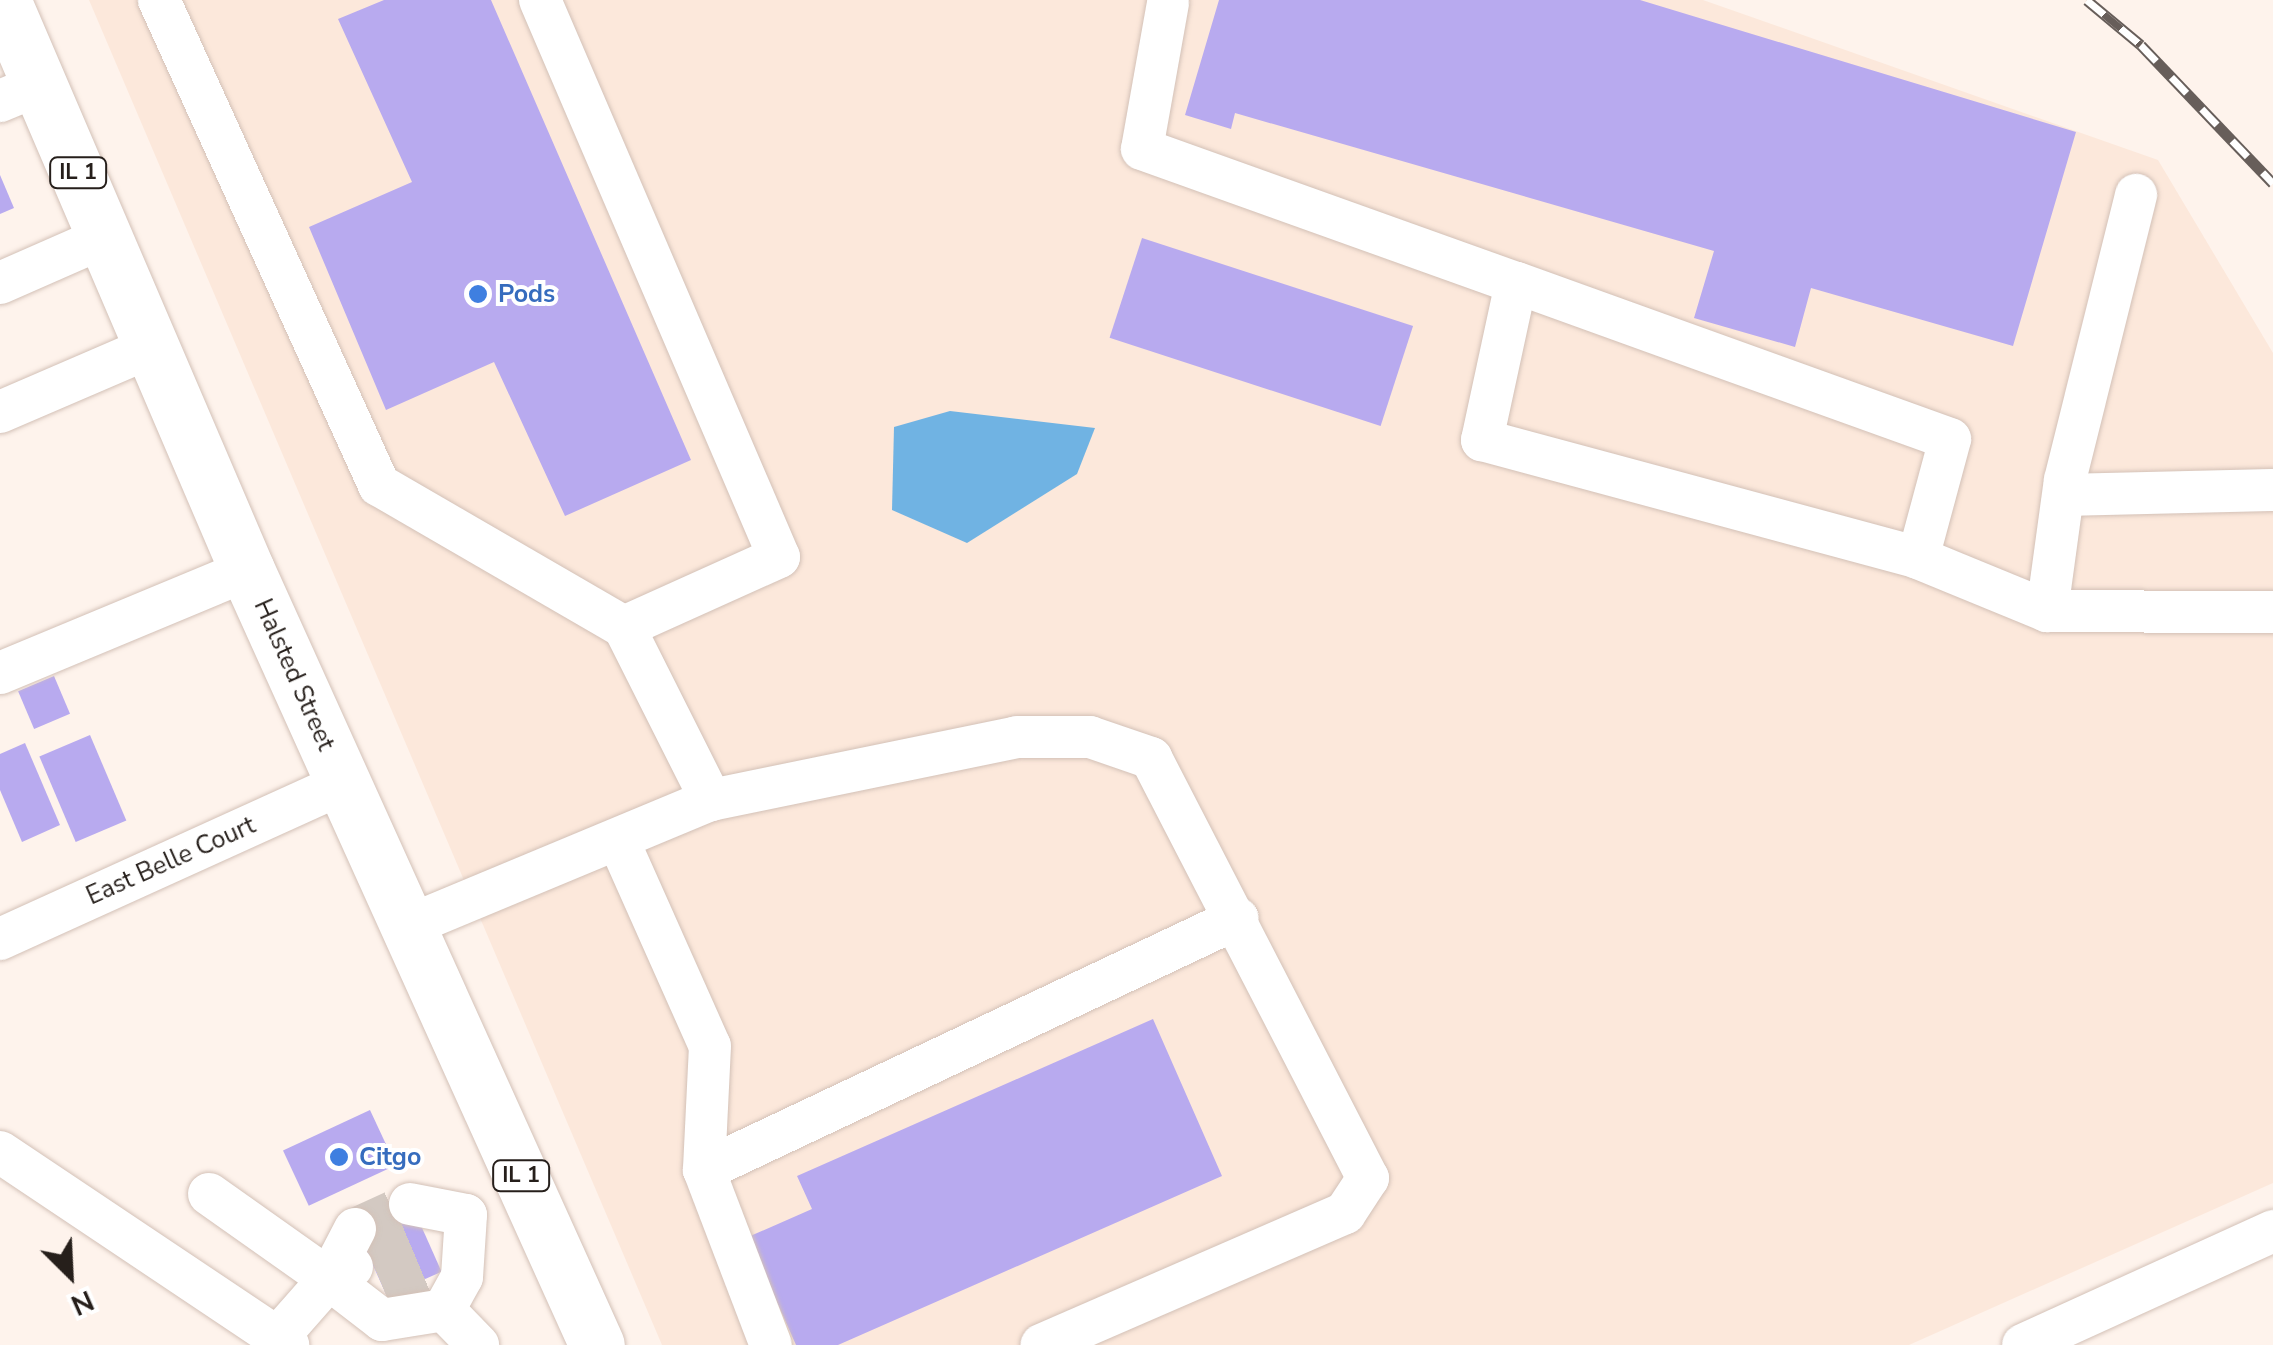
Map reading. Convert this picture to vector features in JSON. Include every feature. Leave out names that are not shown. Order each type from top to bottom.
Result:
[{"type":"main road","name":"Halsted Street","points":[[3,0],[20,93],[105,237],[342,784],[410,926],[597,1345]]},
{"type":"street","points":[[159,0],[379,484],[624,626],[711,800]]},
{"type":"street","points":[[540,0],[778,557],[624,626]]},
{"type":"street","points":[[1168,3],[1142,149],[1950,439],[1918,558]]},
{"type":"street","points":[[2047,611],[2064,495],[2136,195]]},
{"type":"street","points":[[0,283],[105,237]]},
{"type":"street","points":[[1516,283],[1482,440],[1918,558],[2047,611],[2273,612]]},
{"type":"street","points":[[0,412],[151,347]]},
{"type":"street","points":[[2064,495],[2273,490]]},
{"type":"street","points":[[0,673],[248,570]]},
{"type":"street","points":[[410,926],[619,842],[711,800],[1017,737],[1090,737],[1151,758],[1238,918],[1368,1178],[1346,1213],[1042,1345]]},
{"type":"street","name":"East Belle Court","points":[[0,939],[342,784]]},
{"type":"street","points":[[619,842],[710,1046],[704,1170],[770,1345]]},
{"type":"street","points":[[704,1170],[1238,918]]},
{"type":"street","points":[[0,1152],[283,1341],[358,1271]]},
{"type":"street","points":[[478,1345],[444,1310],[441,1234],[526,1189]]},
{"type":"street","points":[[210,1194],[358,1271],[382,1320],[444,1310]]},
{"type":"street","points":[[2050,1339],[2273,1231]]},
{"type":"shaded area","points":[[89,0],[1703,0],[2158,160],[2273,353],[2273,1183],[1909,1345],[662,1345]]},
{"type":"water","points":[[950,411],[1095,428],[1077,474],[967,543],[892,510],[894,427]]},
{"type":"building","name":"Pods","points":[[384,0],[491,0],[691,460],[565,516],[494,362],[386,410],[309,227],[412,182],[338,19]]},
{"type":"building","points":[[1219,0],[1640,0],[2076,132],[2013,346],[1811,288],[1795,347],[1694,318],[1714,251],[1235,113],[1231,129],[1185,115]]},
{"type":"building","points":[[0,175],[14,208],[0,214]]},
{"type":"building","points":[[1142,238],[1413,326],[1381,426],[1110,338]]},
{"type":"building","points":[[54,676],[70,714],[34,729],[18,691]]},
{"type":"building","points":[[90,735],[126,821],[76,842],[39,756]]},
{"type":"building","points":[[25,743],[60,825],[22,842],[0,790],[0,754]]},
{"type":"building","points":[[1153,1019],[1222,1176],[838,1345],[796,1345],[748,1237],[812,1209],[797,1176]]},
{"type":"building","name":"Citgo","points":[[370,1110],[396,1165],[309,1206],[283,1151]]},
{"type":"building","name":"Citgo","points":[[407,1194],[442,1272],[387,1296],[352,1218]]},
{"type":"tunnel","points":[[355,1229],[410,1204]]},
{"type":"tunnel","points":[[370,1257],[424,1234]]},
{"type":"tunnel","points":[[383,1288],[438,1265]]},
{"type":"railway","points":[[2087,0],[2141,45],[2273,183]]},
{"type":"place","name":"Pods","points":[[478,294]]},
{"type":"place","name":"Citgo","points":[[339,1157]]}]
